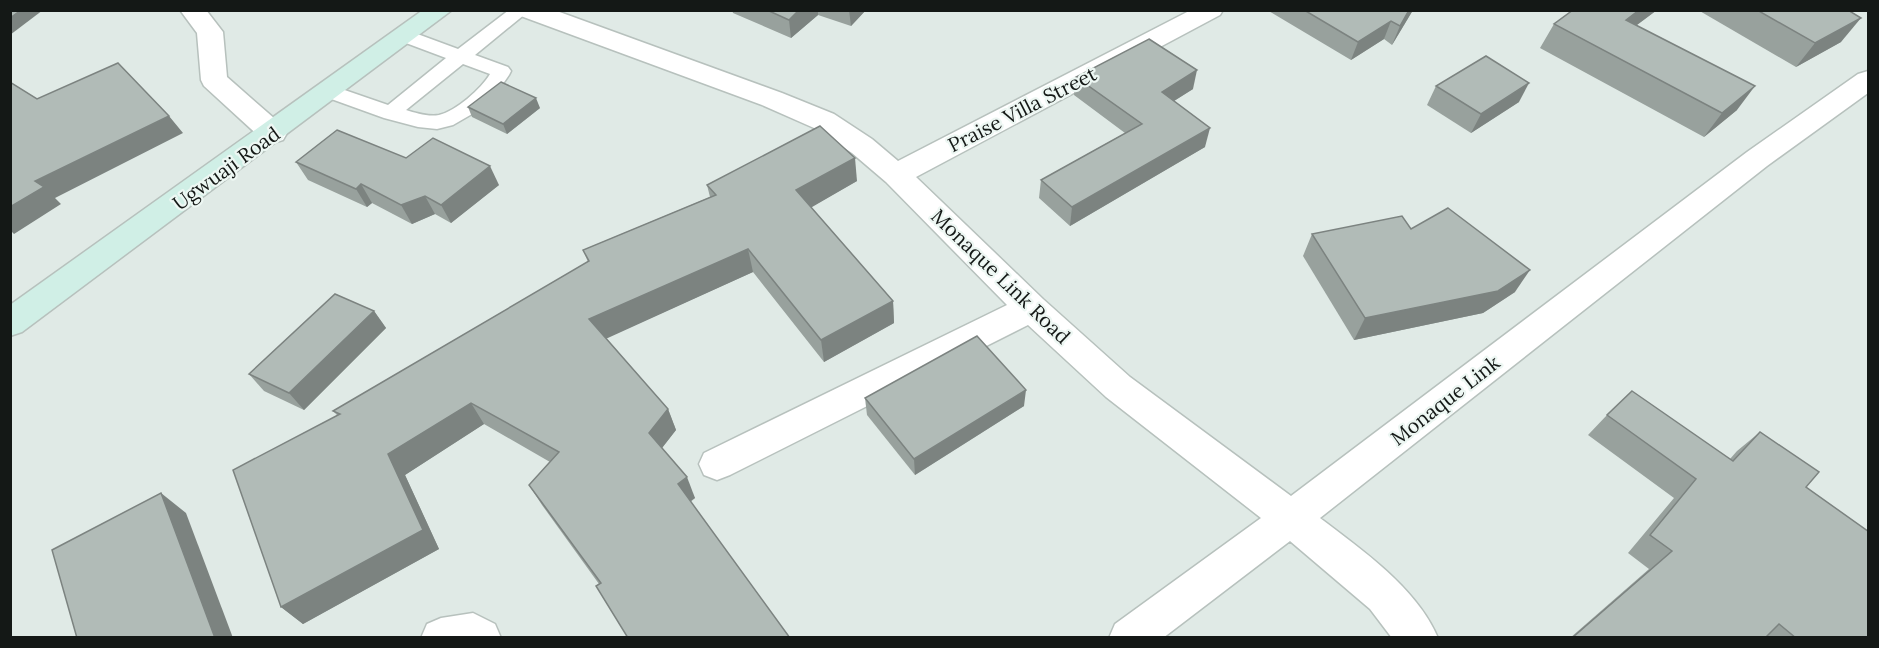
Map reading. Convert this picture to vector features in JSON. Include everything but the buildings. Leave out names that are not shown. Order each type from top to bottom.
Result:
[{"type":"main road","name":"Ugwuaji Road","points":[[10,323],[440,10]]},
{"type":"street","points":[[192,10],[210,32],[213,80],[273,133]]},
{"type":"street","name":"Monaque Link Road","points":[[527,10],[721,79],[824,121],[862,146],[896,175],[1030,308],[1119,387],[1324,544],[1384,596],[1418,638]]},
{"type":"street","name":"Praise Villa Street","points":[[896,175],[1211,10]]},
{"type":"street","name":"Monaque Link","points":[[1130,638],[1290,519],[1757,159],[1869,80]]},
{"type":"street","points":[[717,464],[1030,308]]},
{"type":"street","points":[[441,638],[473,633],[481,638]]},
{"type":"lane","points":[[391,113],[410,95],[521,10]]},
{"type":"lane","points":[[330,91],[422,122],[438,122],[456,117],[498,80],[501,70],[405,36]]}]
